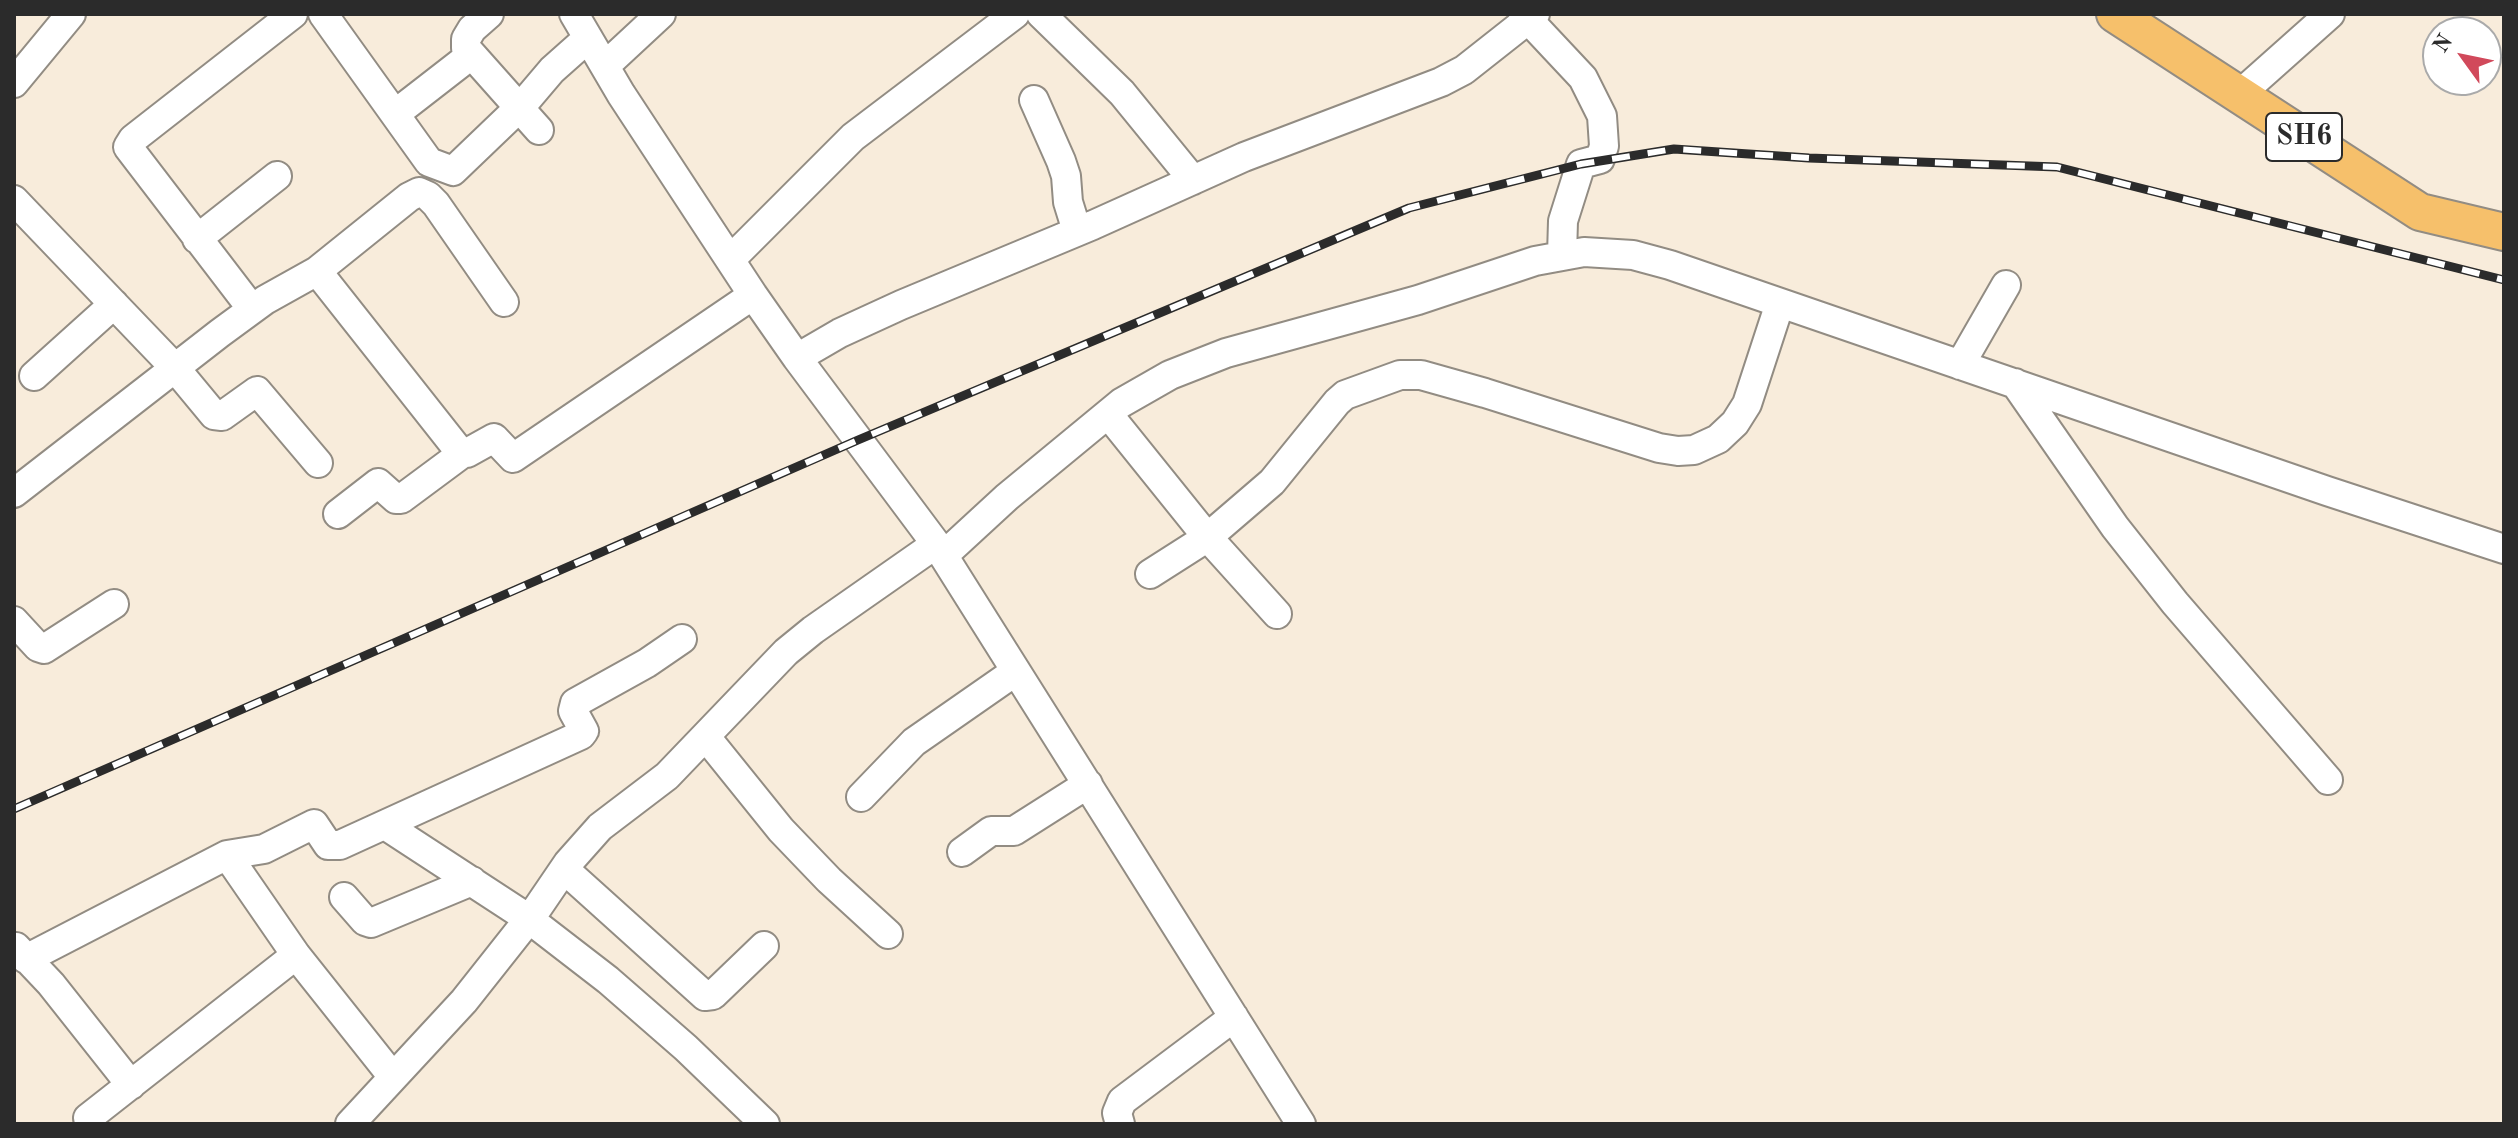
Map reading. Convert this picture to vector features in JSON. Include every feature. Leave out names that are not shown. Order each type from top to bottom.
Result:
[{"type":"main road","name":"SH6","points":[[2115,14],[2420,212],[2500,227]]},
{"type":"street","points":[[14,82],[71,14]]},
{"type":"street","points":[[252,309],[129,151],[130,143],[293,14]]},
{"type":"street","points":[[323,14],[429,162],[453,171],[519,108],[552,70],[581,26],[753,295],[940,550],[1301,1124]]},
{"type":"street","points":[[489,14],[472,29],[466,39],[466,48],[539,130]]},
{"type":"street","points":[[605,66],[661,14]]},
{"type":"street","points":[[730,260],[853,137],[989,24],[1015,14]]},
{"type":"street","points":[[1041,14],[1122,93],[1193,180]]},
{"type":"street","points":[[2239,95],[2330,14]]},
{"type":"street","points":[[797,358],[840,333],[901,305],[1193,180],[1441,82],[1464,70],[1530,16],[1583,78],[1602,116],[1604,146],[1600,159],[1581,164],[1563,221],[1562,255]]},
{"type":"street","points":[[395,114],[471,55]]},
{"type":"street","points":[[1034,100],[1066,176],[1068,202],[1077,231]]},
{"type":"street","points":[[197,239],[277,176]]},
{"type":"street","points":[[14,493],[252,309],[317,271],[419,192],[436,204],[504,302]]},
{"type":"street","points":[[14,200],[175,368],[217,417],[257,391],[318,463]]},
{"type":"street","points":[[350,1124],[464,1001],[564,869],[600,827],[667,776],[786,652],[813,630],[940,550],[1143,388],[1226,353],[1418,300],[1535,261],[1584,252],[1633,255],[2504,549]]},
{"type":"street","points":[[317,271],[463,453]]},
{"type":"street","points":[[1960,365],[2006,285]]},
{"type":"street","points":[[338,514],[378,483],[396,499],[401,499],[463,453],[494,438],[509,457],[517,458],[753,295]]},
{"type":"street","points":[[1150,574],[1208,537],[1272,482],[1345,395],[1400,375],[1421,375],[1485,393],[1659,448],[1694,450],[1718,439],[1735,423],[1747,404],[1780,303]]},
{"type":"street","points":[[34,376],[114,304]]},
{"type":"street","points":[[2015,383],[2115,527],[2166,592],[2328,780]]},
{"type":"street","points":[[1108,414],[1208,537],[1277,614]]},
{"type":"street","points":[[14,621],[38,647],[44,649],[114,604]]},
{"type":"street","points":[[131,1085],[60,994],[20,952],[227,855],[264,849],[314,824],[328,845],[332,846],[581,735],[584,731],[573,711],[575,703],[647,663],[682,639]]},
{"type":"street","points":[[861,797],[914,742],[1016,671]]},
{"type":"street","points":[[706,737],[788,838],[888,934]]},
{"type":"street","points":[[962,852],[991,831],[1014,831],[1088,784]]},
{"type":"street","points":[[385,825],[529,919],[654,1019],[765,1124]]},
{"type":"street","points":[[227,855],[296,955],[393,1077]]},
{"type":"street","points":[[564,869],[705,996],[713,995],[764,946]]},
{"type":"street","points":[[344,897],[365,921],[371,923],[472,881]]},
{"type":"street","points":[[88,1118],[296,955]]},
{"type":"street","points":[[1120,1124],[1117,1113],[1122,1101],[1234,1017]]},
{"type":"railway","points":[[14,809],[858,440],[1409,208],[1581,164],[1674,149],[1809,158],[2057,167],[2504,280]]}]
